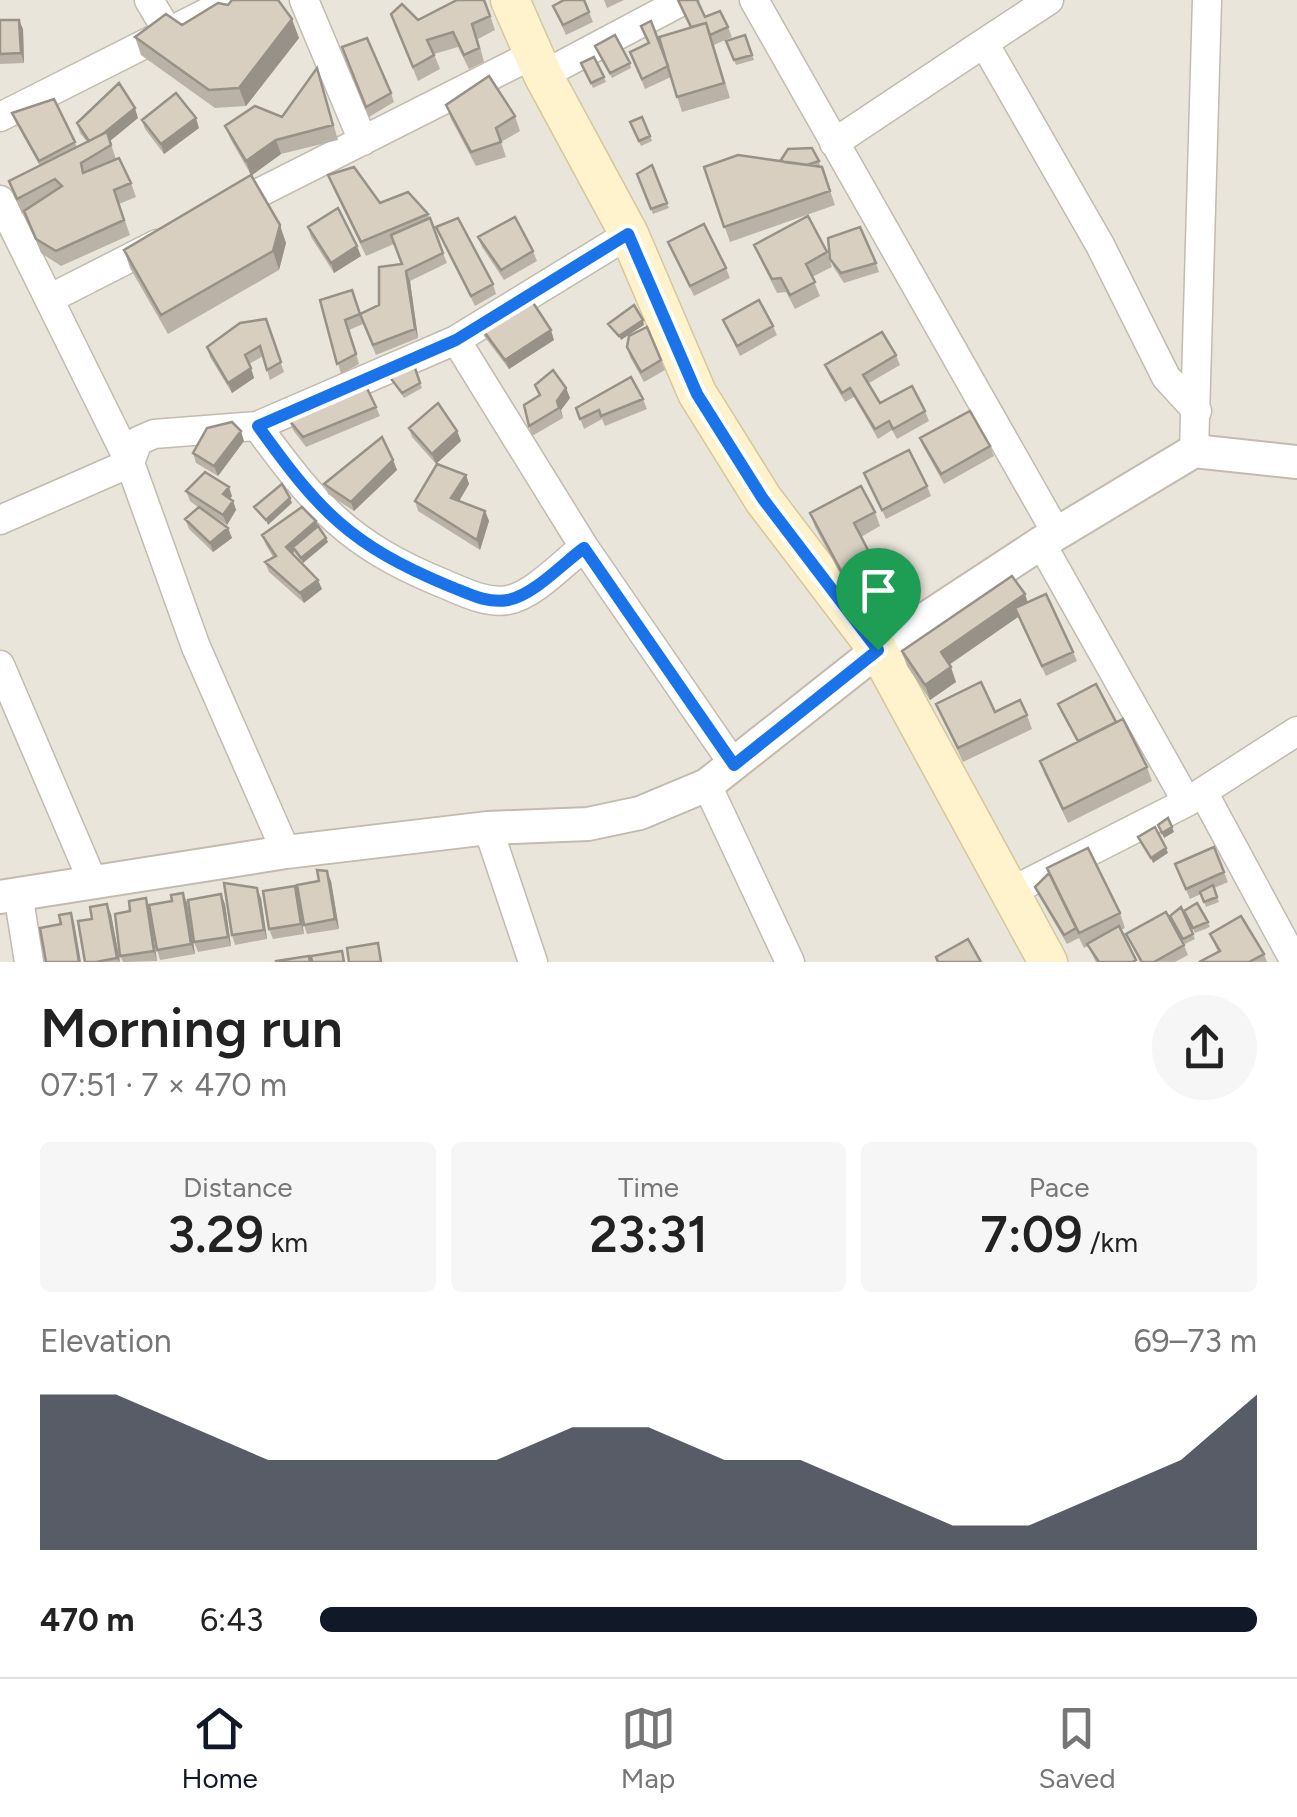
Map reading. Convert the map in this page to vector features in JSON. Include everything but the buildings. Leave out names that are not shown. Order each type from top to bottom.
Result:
[{"type":"main road","points":[[510,0],[538,64],[628,234],[697,394],[763,499],[878,650],[1048,962]]},
{"type":"street","points":[[150,0],[168,32]]},
{"type":"street","points":[[0,117],[232,0]]},
{"type":"street","points":[[304,0],[363,140]]},
{"type":"street","points":[[50,299],[363,140],[684,0]]},
{"type":"street","points":[[754,0],[1049,538],[1195,797],[1295,962]]},
{"type":"street","points":[[834,144],[1049,0]]},
{"type":"street","points":[[1194,451],[1207,0]]},
{"type":"street","points":[[984,43],[1100,245],[1166,377],[1197,411]]},
{"type":"street","points":[[0,200],[130,463],[196,647],[286,852]]},
{"type":"street","points":[[0,520],[130,463],[138,442],[154,434],[258,426],[456,340],[628,234]]},
{"type":"street","points":[[456,340],[584,548],[734,765]]},
{"type":"street","points":[[258,426],[308,495],[348,534],[389,561],[483,600],[510,600],[584,548]]},
{"type":"street","points":[[29,962],[9,895],[286,852],[488,828],[588,824],[640,813],[707,785],[878,650],[1049,538],[1194,451],[1297,462]]},
{"type":"street","points":[[0,665],[92,880]]},
{"type":"street","points":[[1008,892],[1195,797],[1297,731]]},
{"type":"street","points":[[707,785],[790,962]]},
{"type":"street","points":[[488,828],[532,962]]},
{"type":"shaded area","points":[[0,0],[1297,0],[1297,962],[0,962]]},
{"type":"route","points":[[628,234],[697,394],[763,499],[878,650],[734,765],[584,548],[510,600],[483,600],[389,561],[348,534],[308,495],[258,426],[456,340],[628,234]]}]
